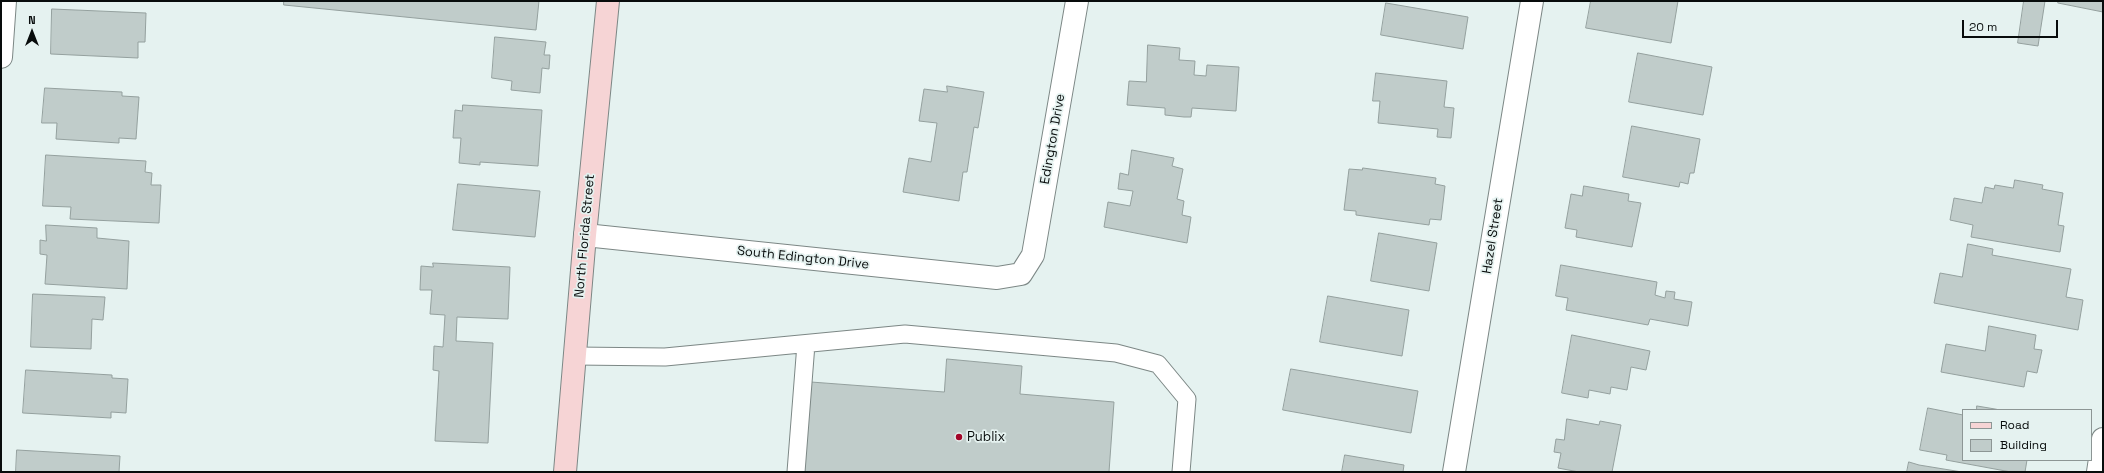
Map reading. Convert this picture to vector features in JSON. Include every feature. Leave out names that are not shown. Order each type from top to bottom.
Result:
[{"type":"street","points":[[1,57],[5,1]]},
{"type":"street","name":"North Florida Street","points":[[565,472],[585,235],[608,1]]},
{"type":"street","name":"Edington Drive","points":[[1021,274],[1033,255],[1077,1]]},
{"type":"street","name":"Hazel Street","points":[[1454,472],[1532,1]]},
{"type":"street","name":"South Edington Drive","points":[[585,235],[997,278],[1021,274]]},
{"type":"street","points":[[2098,472],[2103,439]]},
{"type":"lane","points":[[575,356],[665,357],[905,334],[1116,352],[1158,364],[1187,400],[1181,472]]},
{"type":"lane","points":[[796,472],[806,344]]},
{"type":"building","points":[[284,1],[539,1],[536,30],[284,5]]},
{"type":"building","points":[[1591,1],[1678,1],[1671,43],[1586,28]]},
{"type":"building","points":[[2024,1],[2045,1],[2038,46],[2018,43]]},
{"type":"building","points":[[2059,1],[2103,1],[2103,12],[2058,3]]},
{"type":"building","points":[[1386,3],[1468,17],[1463,49],[1381,35]]},
{"type":"building","points":[[52,9],[146,13],[145,42],[138,42],[138,58],[51,54]]},
{"type":"building","points":[[495,37],[546,42],[544,55],[550,55],[549,69],[542,68],[540,93],[511,90],[512,81],[492,78]]},
{"type":"building","points":[[1148,45],[1180,48],[1179,60],[1195,61],[1194,75],[1206,76],[1207,65],[1239,67],[1236,111],[1192,108],[1191,117],[1184,117],[1165,115],[1165,108],[1127,105],[1129,81],[1146,82]]},
{"type":"building","points":[[1638,53],[1712,67],[1703,115],[1629,102]]},
{"type":"building","points":[[1376,73],[1447,81],[1444,107],[1454,108],[1451,138],[1437,137],[1438,129],[1378,123],[1380,101],[1373,101]]},
{"type":"building","points":[[947,86],[984,92],[978,128],[974,127],[967,172],[963,172],[959,201],[903,192],[909,158],[931,162],[937,123],[919,121],[924,89],[947,92]]},
{"type":"building","points":[[45,88],[122,92],[122,96],[139,97],[136,139],[119,138],[119,143],[56,139],[57,123],[42,123]]},
{"type":"building","points":[[463,105],[542,110],[538,166],[480,162],[480,165],[459,163],[461,138],[453,138],[455,110],[462,111]]},
{"type":"building","points":[[1632,126],[1700,139],[1694,173],[1690,173],[1688,184],[1680,182],[1679,187],[1623,177]]},
{"type":"building","points":[[1132,150],[1174,158],[1172,166],[1183,169],[1177,199],[1184,201],[1182,215],[1191,217],[1187,243],[1104,227],[1108,202],[1130,206],[1133,191],[1118,189],[1120,173],[1128,175]]},
{"type":"building","points":[[46,155],[146,161],[145,172],[152,173],[151,185],[161,185],[159,223],[70,219],[71,207],[43,206]]},
{"type":"building","points":[[1363,168],[1436,178],[1435,184],[1445,186],[1441,220],[1430,219],[1429,225],[1356,215],[1356,211],[1344,210],[1349,169],[1362,170]]},
{"type":"building","points":[[2015,180],[2043,185],[2042,189],[2063,193],[2058,225],[2064,226],[2060,252],[1971,237],[1973,225],[1950,220],[1954,198],[1982,203],[1985,187],[1994,189],[1995,185],[2013,188]]},
{"type":"building","points":[[458,184],[540,191],[535,237],[453,230]]},
{"type":"building","points":[[1584,186],[1629,194],[1628,201],[1641,203],[1632,247],[1576,237],[1577,230],[1565,228],[1571,194],[1582,196]]},
{"type":"building","points":[[46,225],[97,228],[97,238],[129,241],[127,289],[45,284],[47,255],[40,254],[40,240],[46,241]]},
{"type":"building","points":[[1379,233],[1437,243],[1429,291],[1371,281]]},
{"type":"building","points":[[1968,244],[1993,249],[1992,255],[2071,269],[2066,297],[2083,300],[2078,330],[1934,303],[1940,273],[1962,277]]},
{"type":"building","points":[[433,263],[510,267],[508,319],[457,317],[456,341],[493,343],[488,443],[435,441],[439,371],[433,370],[434,346],[443,347],[445,315],[430,314],[432,290],[420,290],[421,266],[433,267]]},
{"type":"building","points":[[1561,265],[1657,282],[1655,295],[1665,298],[1666,291],[1675,292],[1674,299],[1692,302],[1688,326],[1650,319],[1648,325],[1566,310],[1568,298],[1556,296]]},
{"type":"building","points":[[33,294],[105,297],[103,320],[92,319],[91,349],[31,347]]},
{"type":"building","points":[[1328,296],[1409,310],[1402,356],[1320,342]]},
{"type":"building","points":[[1989,326],[2036,335],[2034,349],[2042,350],[2037,373],[2027,371],[2024,387],[1941,372],[1946,344],[1985,351]]},
{"type":"building","points":[[1572,335],[1650,351],[1646,370],[1631,367],[1627,390],[1611,387],[1610,394],[1589,390],[1588,398],[1562,393]]},
{"type":"building","name":"Publix","points":[[947,359],[1022,366],[1020,394],[1114,402],[1109,472],[804,472],[811,382],[944,392]]},
{"type":"building","points":[[1291,369],[1418,391],[1411,433],[1283,410]]},
{"type":"building","points":[[26,370],[112,375],[112,378],[128,379],[126,413],[111,412],[111,418],[23,413]]},
{"type":"building","points":[[1977,406],[1995,409],[1977,409]]},
{"type":"building","points":[[1928,408],[1962,415],[1962,461],[2027,461],[2025,472],[2011,472],[1946,460],[1947,455],[1920,450]]},
{"type":"building","points":[[1567,419],[1599,425],[1600,421],[1621,425],[1612,472],[1579,472],[1558,468],[1561,453],[1554,452],[1556,439],[1564,440]]},
{"type":"building","points":[[17,450],[120,456],[119,472],[16,472]]},
{"type":"building","points":[[1345,455],[1404,465],[1403,472],[1342,472]]},
{"type":"building","points":[[1909,462],[1919,465],[1962,472],[1907,472]]},
{"type":"place","name":"Publix","points":[[959,437]]}]
